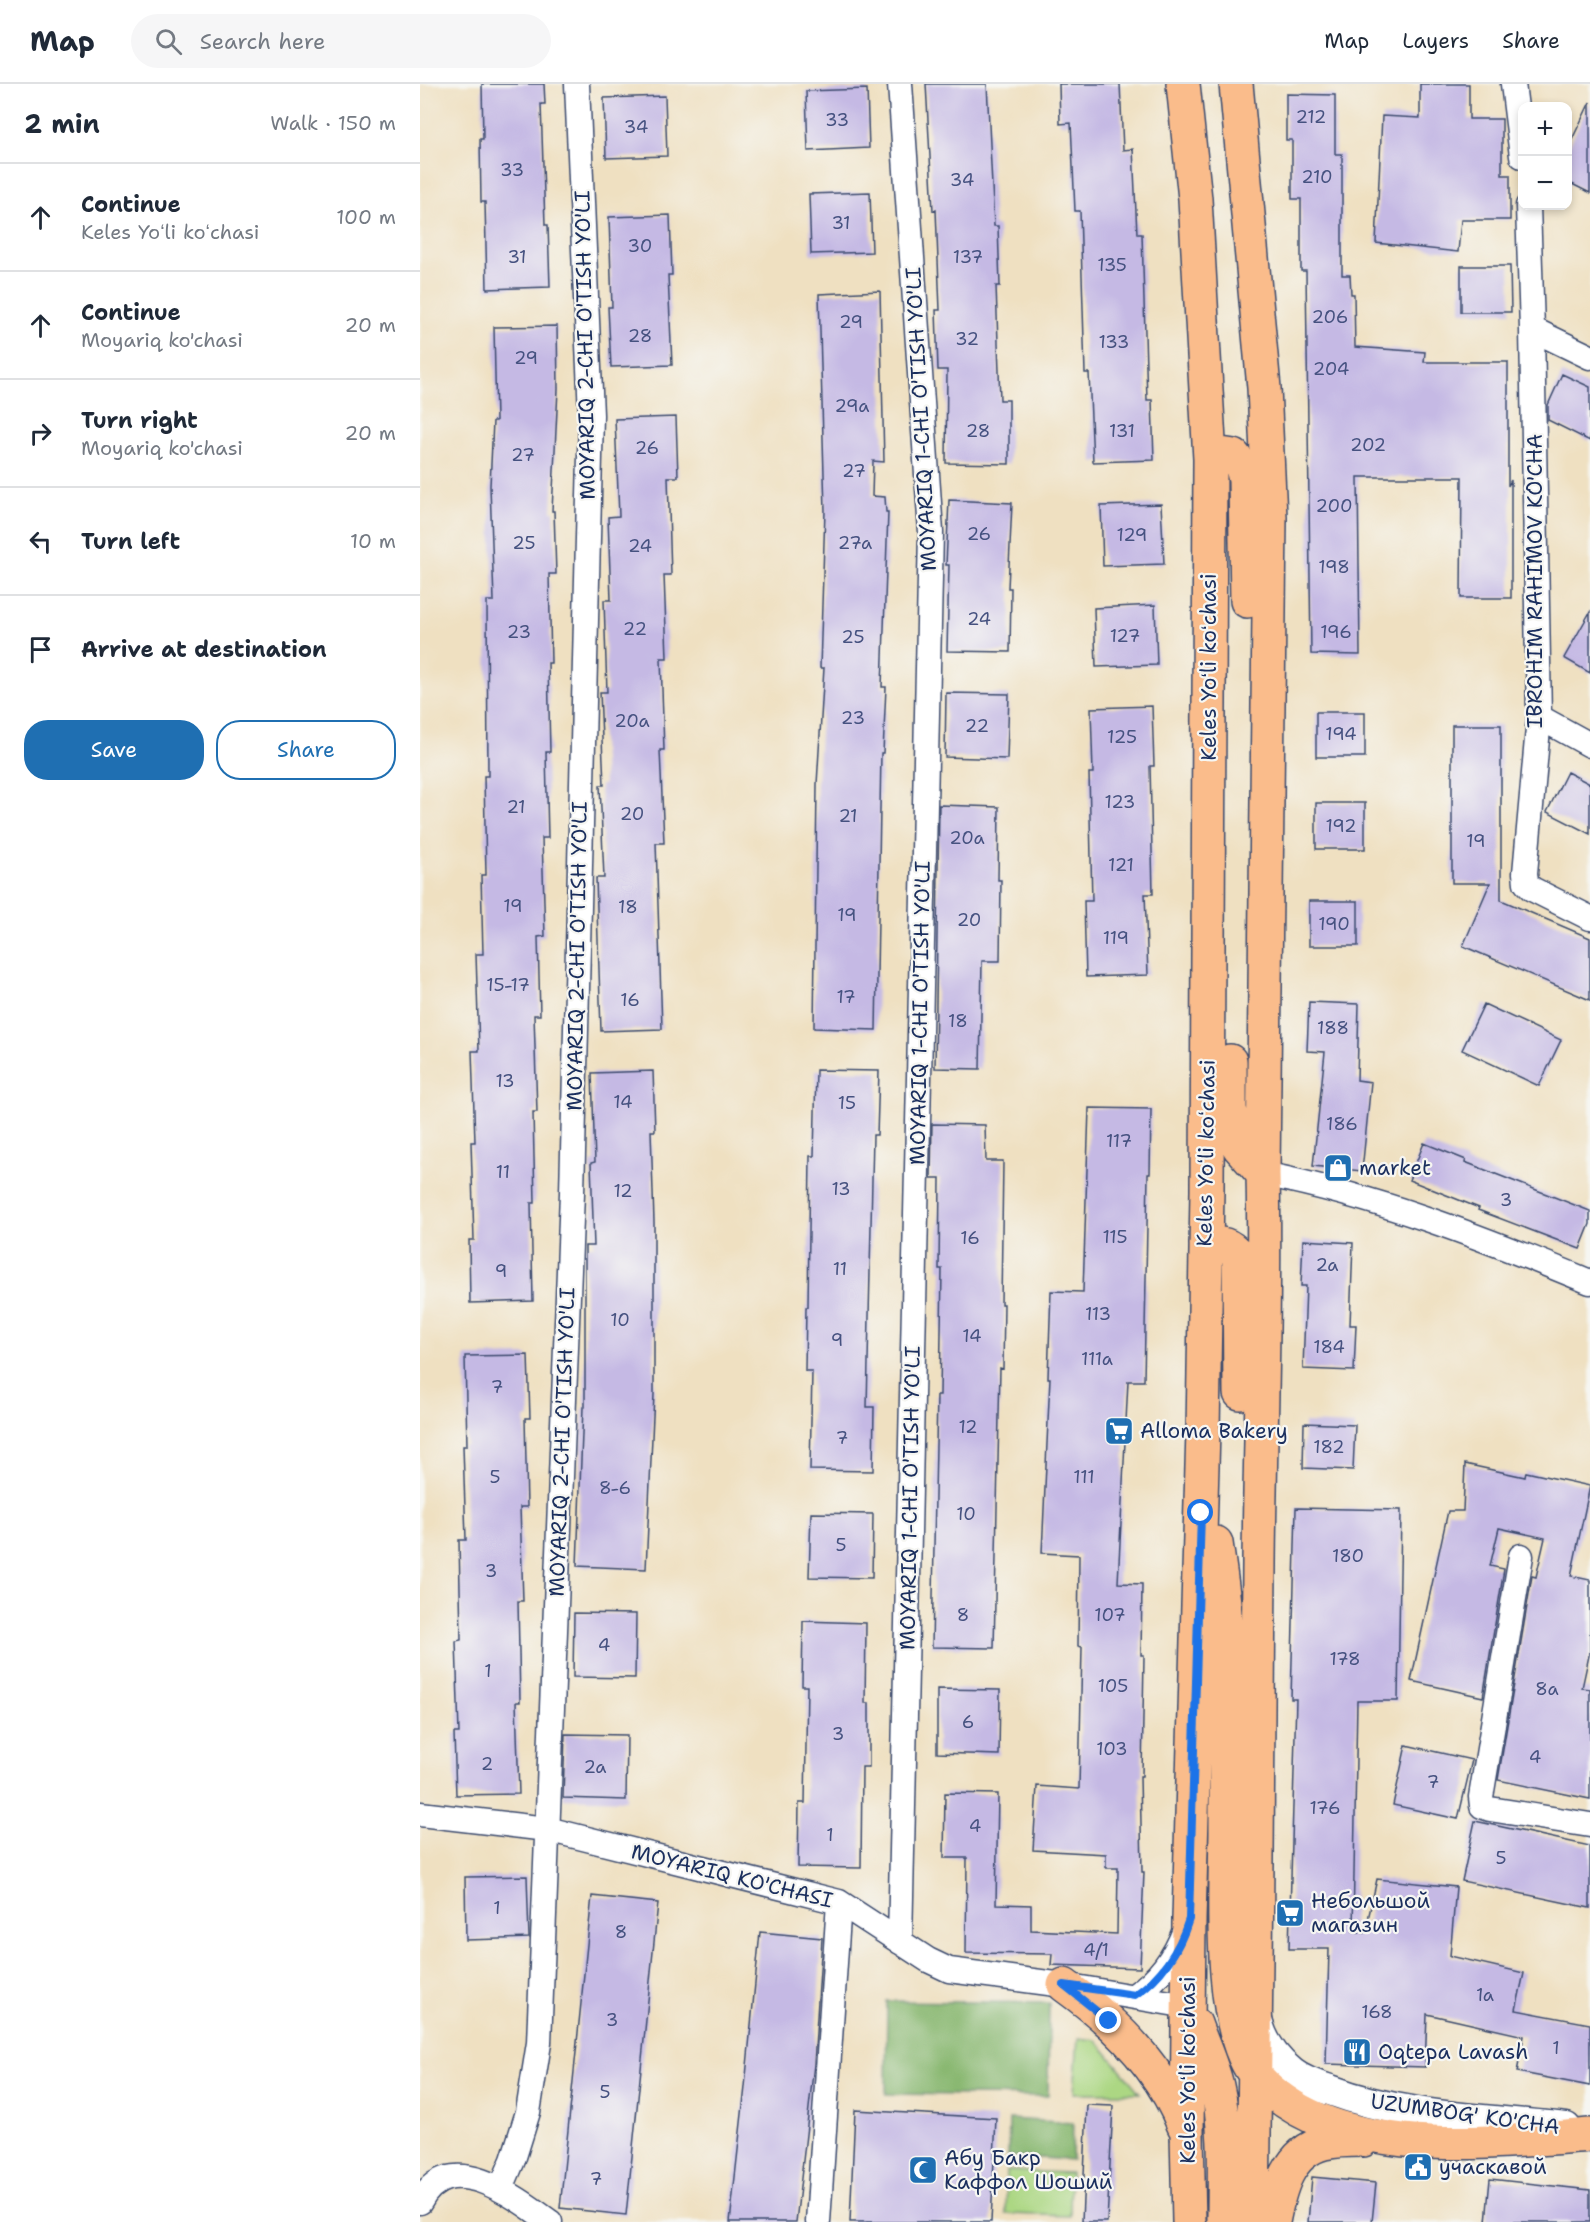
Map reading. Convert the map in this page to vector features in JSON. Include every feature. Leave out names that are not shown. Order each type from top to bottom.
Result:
[{"type":"main road","name":"Keles Yoʻli koʻchasi","points":[[1183,84],[1195,199],[1210,459],[1206,1244],[1189,1919],[1187,2133],[1189,2222]]},
{"type":"main road","points":[[1236,84],[1262,365],[1270,517],[1263,1174],[1265,1243],[1259,1538],[1243,2011],[1244,2056],[1256,2076],[1276,2095],[1314,2117],[1343,2128],[1390,2139]]},
{"type":"main road","points":[[1210,459],[1221,454],[1234,456],[1242,467],[1245,480],[1247,672],[1267,790]]},
{"type":"main road","points":[[1209,749],[1228,863],[1230,1109],[1239,1147],[1263,1174]]},
{"type":"main road","points":[[1206,1244],[1218,1243],[1232,1247],[1239,1256],[1240,1424],[1259,1538]]},
{"type":"main road","points":[[1203,1431],[1226,1627],[1225,1918],[1243,2011]]},
{"type":"main road","points":[[1064,1985],[1109,2021],[1139,2053],[1178,2110],[1187,2133]]},
{"type":"main road","points":[[1224,2222],[1225,2162],[1217,2085],[1188,2006],[1243,2011]]},
{"type":"main road","points":[[1253,2222],[1256,2076]]},
{"type":"main road","name":"UZUMBOG' KO'CHA","points":[[1217,2085],[1256,2076]]},
{"type":"main road","points":[[1187,2133],[1194,2110],[1217,2085]]},
{"type":"main road","points":[[1273,2222],[1283,2180],[1295,2162],[1313,2147],[1337,2141],[1390,2139],[1484,2142],[1590,2135]]},
{"type":"street","name":"MOYARIQ 2-CHI O'TISH YO'LI","points":[[501,2188],[513,2160],[528,2112],[539,2043],[572,1193],[591,415],[577,84]]},
{"type":"street","name":"MOYARIQ 1-CHI O'TISH YO'LI","points":[[900,84],[931,532],[900,1942]]},
{"type":"street","points":[[1514,84],[1518,120]]},
{"type":"street","name":"IBROHIM RAHIMOV KO'CHA","points":[[1528,210],[1533,329],[1539,717],[1525,873],[1526,882],[1533,889],[1590,918]]},
{"type":"street","points":[[1533,329],[1590,357]]},
{"type":"street","points":[[1539,717],[1590,745]]},
{"type":"street","points":[[1263,1174],[1396,1208],[1511,1249],[1590,1282]]},
{"type":"street","points":[[1521,1556],[1481,1797],[1482,1806],[1590,1826]]},
{"type":"street","name":"MOYARIQ KO'CHASI","points":[[420,1814],[547,1828],[839,1902],[928,1960],[949,1970],[1135,1995],[1188,2006]]},
{"type":"street","points":[[818,2222],[839,1902]]},
{"type":"street","points":[[1135,1995],[1146,1988],[1165,1969],[1179,1946],[1189,1919]]},
{"type":"street","name":"UZUMBOG' KO'CHA","points":[[1243,2011],[1270,2052],[1293,2074],[1307,2082],[1350,2097],[1397,2109],[1590,2130]]},
{"type":"street","name":"UZUMBOG' KO'CHA","points":[[1256,2076],[1307,2082]]},
{"type":"street","points":[[420,2202],[427,2188],[443,2178],[465,2176],[501,2188],[550,2222]]},
{"type":"green space","points":[[887,2001],[1049,2003],[1048,2096],[886,2094]]},
{"type":"green space","points":[[1078,2038],[1096,2040],[1140,2093],[1074,2093]]},
{"type":"green space","points":[[1009,2119],[1073,2123],[1072,2160],[1008,2156]]},
{"type":"green space","points":[[1007,2171],[1071,2173],[1070,2216],[1006,2214]]},
{"type":"building","points":[[482,84],[544,84],[545,104],[541,104],[545,225],[548,225],[550,287],[487,289],[485,202],[481,202]]},
{"type":"building","points":[[926,84],[987,84],[994,226],[998,226],[1000,286],[996,286],[1000,400],[1009,400],[1009,464],[946,463],[947,370],[938,370],[936,310],[940,310],[936,210],[933,211]]},
{"type":"building","points":[[1059,84],[1120,84],[1123,150],[1133,149],[1137,234],[1142,234],[1147,400],[1152,400],[1154,460],[1093,462],[1089,373],[1085,373],[1080,211],[1075,211],[1071,123],[1060,124]]},
{"type":"building","points":[[1420,84],[1469,84],[1469,119],[1502,119],[1502,175],[1510,175],[1510,220],[1461,220],[1458,252],[1376,243],[1382,116],[1420,118]]},
{"type":"building","points":[[867,89],[869,148],[808,151],[806,91]]},
{"type":"building","points":[[1286,94],[1335,95],[1335,154],[1342,154],[1342,275],[1350,275],[1351,294],[1354,294],[1355,347],[1425,352],[1424,362],[1508,362],[1511,598],[1461,598],[1462,477],[1358,477],[1360,655],[1311,654],[1306,271],[1301,271],[1301,199],[1292,199],[1292,140],[1286,140]]},
{"type":"building","points":[[665,96],[667,156],[606,158],[604,98]]},
{"type":"building","points":[[1590,102],[1590,193],[1572,184],[1572,140]]},
{"type":"building","points":[[870,192],[872,252],[811,254],[809,194]]},
{"type":"building","points":[[670,215],[672,275],[668,275],[672,365],[611,367],[608,307],[612,307],[609,217]]},
{"type":"building","points":[[1461,266],[1510,266],[1511,312],[1461,312]]},
{"type":"building","points":[[880,291],[884,462],[873,461],[872,496],[885,497],[886,512],[888,512],[882,687],[886,687],[883,753],[881,753],[876,1030],[814,1028],[817,784],[824,668],[820,668],[825,511],[819,294]]},
{"type":"building","points":[[557,326],[558,389],[552,511],[554,511],[556,574],[549,574],[551,663],[548,663],[550,752],[546,752],[548,838],[542,838],[545,936],[538,937],[540,1015],[534,1015],[537,1112],[533,1112],[535,1203],[531,1203],[533,1301],[470,1303],[469,1240],[474,1240],[471,1142],[475,1142],[472,1051],[479,1051],[476,954],[483,954],[481,875],[486,875],[484,776],[488,776],[487,601],[494,601],[490,486],[493,421],[496,421],[494,327]]},
{"type":"building","points":[[1562,374],[1590,387],[1590,441],[1548,420],[1548,405]]},
{"type":"building","points":[[676,417],[678,477],[668,477],[671,575],[664,575],[667,658],[661,658],[664,750],[660,750],[664,843],[656,843],[662,1029],[601,1031],[596,878],[604,878],[600,785],[604,785],[600,692],[607,692],[604,600],[611,600],[608,517],[619,516],[615,419]]},
{"type":"building","points":[[949,500],[1012,503],[1008,588],[1011,588],[1010,652],[947,651],[949,565],[946,565]]},
{"type":"building","points":[[1161,504],[1164,564],[1103,566],[1101,506]]},
{"type":"building","points":[[1155,605],[1157,665],[1096,667],[1094,608]]},
{"type":"building","points":[[1590,612],[1590,673],[1564,658]]},
{"type":"building","points":[[946,693],[1009,694],[1007,759],[945,757]]},
{"type":"building","points":[[1152,706],[1154,766],[1150,766],[1153,894],[1145,894],[1148,975],[1086,977],[1084,901],[1092,901],[1089,773],[1093,773],[1091,708]]},
{"type":"building","points":[[1316,712],[1365,712],[1365,757],[1316,757]]},
{"type":"building","points":[[1452,725],[1501,725],[1501,900],[1590,938],[1590,1000],[1463,946],[1490,883],[1452,883]]},
{"type":"building","points":[[1567,772],[1590,784],[1590,834],[1547,812]]},
{"type":"building","points":[[1316,803],[1365,803],[1365,849],[1316,849]]},
{"type":"building","points":[[939,805],[999,807],[1000,961],[982,961],[980,1069],[935,1068]]},
{"type":"building","points":[[1309,901],[1358,901],[1358,946],[1309,946]]},
{"type":"building","points":[[1309,1002],[1359,1004],[1357,1080],[1371,1082],[1362,1171],[1313,1166],[1325,1052],[1307,1051]]},
{"type":"building","points":[[1484,1004],[1561,1040],[1539,1086],[1462,1050]]},
{"type":"building","points":[[816,1070],[879,1071],[877,1135],[873,1135],[867,1407],[874,1407],[873,1471],[810,1470],[812,1371],[805,1371],[810,1156],[814,1156]]},
{"type":"building","points":[[653,1071],[655,1131],[651,1131],[654,1222],[654,1394],[646,1569],[577,1566],[583,1407],[585,1407],[585,1246],[594,1246],[591,1163],[595,1162],[592,1073]]},
{"type":"building","points":[[1089,1108],[1151,1109],[1144,1381],[1128,1381],[1118,1583],[1142,1584],[1141,1655],[1144,1655],[1142,1776],[1140,1776],[1142,1872],[1144,1872],[1140,1968],[1051,1965],[1052,1954],[966,1953],[967,1858],[944,1858],[945,1793],[998,1794],[996,1904],[1031,1905],[1031,1930],[1117,1934],[1118,1868],[1106,1868],[1106,1854],[1033,1850],[1037,1786],[1079,1789],[1082,1647],[1078,1646],[1079,1555],[1042,1553],[1050,1378],[1048,1378],[1051,1291],[1083,1292]]},
{"type":"building","points":[[932,1124],[985,1125],[986,1161],[1003,1161],[1001,1304],[1004,1304],[1003,1369],[1000,1368],[994,1648],[932,1647],[942,1269],[939,1269],[940,1178],[931,1178]]},
{"type":"building","points":[[1424,1143],[1466,1160],[1465,1162],[1590,1211],[1590,1224],[1580,1249],[1478,1210],[1479,1208],[1409,1180]]},
{"type":"building","points":[[1303,1240],[1353,1243],[1350,1325],[1356,1325],[1354,1371],[1303,1369],[1306,1286],[1301,1286]]},
{"type":"building","points":[[528,1355],[530,1418],[525,1418],[527,1507],[520,1507],[523,1601],[518,1601],[520,1702],[516,1702],[519,1794],[456,1795],[454,1733],[459,1733],[456,1641],[461,1640],[459,1540],[466,1540],[463,1446],[467,1446],[465,1356]]},
{"type":"building","points":[[1304,1423],[1355,1425],[1353,1470],[1303,1468]]},
{"type":"building","points":[[1465,1464],[1525,1477],[1526,1472],[1590,1486],[1571,1576],[1590,1580],[1590,1651],[1582,1688],[1590,1689],[1590,1799],[1498,1780],[1532,1576],[1536,1577],[1545,1538],[1499,1528],[1490,1566],[1504,1569],[1483,1697],[1411,1681],[1448,1511],[1463,1511]]},
{"type":"building","points":[[1296,1508],[1401,1510],[1398,1701],[1357,1701],[1353,1931],[1365,1933],[1377,1879],[1456,1887],[1450,1956],[1524,1973],[1516,2010],[1590,2024],[1590,2086],[1517,2072],[1524,2036],[1427,2014],[1425,2067],[1326,2064],[1329,1949],[1289,1949],[1296,1699],[1291,1699]]},
{"type":"building","points":[[811,1513],[873,1514],[872,1578],[809,1577]]},
{"type":"building","points":[[574,1613],[636,1614],[635,1678],[573,1677]]},
{"type":"building","points":[[803,1621],[866,1623],[865,1703],[869,1703],[869,1767],[862,1767],[861,1868],[798,1867],[799,1803],[805,1803],[807,1686],[802,1686]]},
{"type":"building","points":[[937,1689],[1000,1690],[999,1755],[937,1753]]},
{"type":"building","points":[[565,1734],[627,1735],[626,1800],[563,1798]]},
{"type":"building","points":[[1406,1745],[1472,1760],[1458,1819],[1393,1805]]},
{"type":"building","points":[[1475,1821],[1590,1846],[1590,1908],[1462,1881]]},
{"type":"building","points":[[527,1876],[529,1938],[466,1940],[465,1877]]},
{"type":"building","points":[[592,1896],[658,1903],[626,2215],[560,2208]]},
{"type":"building","points":[[760,1932],[822,1938],[814,2064],[796,2222],[730,2222]]},
{"type":"building","name":"Абу Бакр Каффол Шоший","points":[[1087,2105],[1113,2106],[1107,2222],[1082,2222]]},
{"type":"building","name":"Абу Бакр Каффол Шоший","points":[[855,2110],[996,2118],[991,2222],[850,2222]]},
{"type":"building","points":[[1312,2177],[1376,2183],[1372,2222],[1308,2222]]},
{"type":"building","points":[[1490,2179],[1590,2190],[1590,2222],[1486,2222]]},
{"type":"place","name":"market","points":[[1338,1168]]},
{"type":"place","name":"Alloma Bakery","points":[[1119,1431]]},
{"type":"place","name":"Небольшой магазин","points":[[1290,1913]]},
{"type":"place","name":"Oqtepa Lavash","points":[[1357,2052]]},
{"type":"place","name":"учаскавой","points":[[1418,2167]]},
{"type":"place","name":"Абу Бакр Каффол Шоший","points":[[923,2170]]},
{"type":"route","points":[[1109,2021],[1064,1985],[1135,1995],[1146,1988],[1165,1969],[1179,1946],[1189,1919],[1201,1513]]}]
